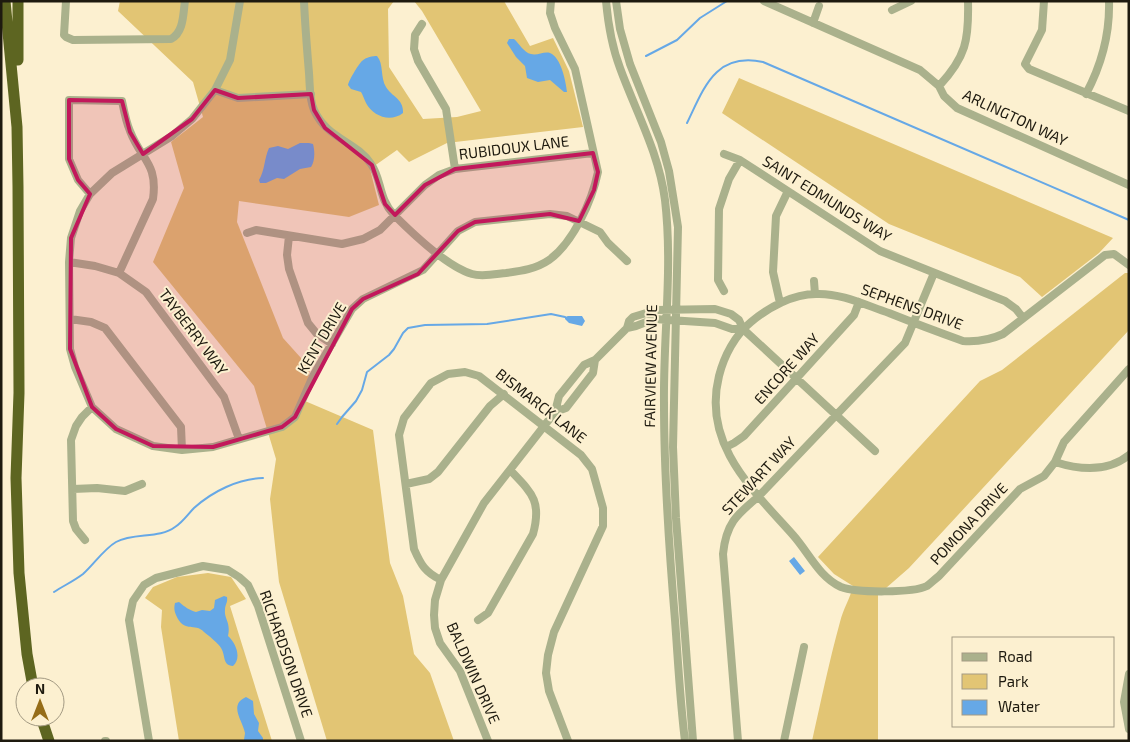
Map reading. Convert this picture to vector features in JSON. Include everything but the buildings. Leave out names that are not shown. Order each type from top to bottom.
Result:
[{"type":"highway","points":[[5,1],[17,127]]},
{"type":"highway","points":[[18,1],[17,127],[20,266],[16,478],[19,574],[31,677]]},
{"type":"highway","points":[[1,28],[13,166],[15,393],[17,420]]},
{"type":"highway","points":[[44,727],[49,741]]},
{"type":"street","points":[[66,1],[64,35],[69,39],[92,40],[171,39],[181,28],[185,1]]},
{"type":"street","points":[[85,540],[72,521],[71,440],[82,416],[92,408],[70,348],[69,262],[71,238],[80,211],[90,194],[112,173],[172,136],[192,120],[215,90],[230,60],[240,1]]},
{"type":"street","points":[[304,1],[311,94],[314,110],[325,128],[361,153],[372,165],[385,204],[395,215],[438,254],[458,268],[473,274],[495,274],[528,270],[549,260],[566,245],[594,190],[598,172],[575,69],[550,14],[550,1]]},
{"type":"street","name":"FAIRVIEW AVENUE","points":[[606,1],[608,23],[619,66],[651,142],[663,190],[667,227],[668,257],[663,389],[667,507],[685,741]]},
{"type":"street","name":"FAIRVIEW AVENUE","points":[[616,1],[620,29],[630,64],[661,142],[669,171],[678,227],[673,388],[674,483],[693,741]]},
{"type":"street","name":"ARLINGTON WAY","points":[[764,1],[920,70],[939,86],[944,96],[957,108],[1129,185]]},
{"type":"street","points":[[892,10],[911,1]]},
{"type":"street","points":[[939,86],[960,60],[966,43],[968,1]]},
{"type":"street","points":[[1044,1],[1042,30],[1025,64],[1029,69],[1129,112]]},
{"type":"street","points":[[1086,94],[1098,71],[1106,46],[1109,1]]},
{"type":"street","points":[[813,23],[819,6]]},
{"type":"street","points":[[422,24],[415,35],[414,49],[418,61],[446,109],[455,168]]},
{"type":"street","points":[[215,90],[238,98],[311,94]]},
{"type":"street","points":[[90,194],[78,180],[69,159],[69,100],[122,101],[130,132],[153,173],[154,186],[152,199],[119,273]]},
{"type":"street","name":"RUBIDOUX LANE","points":[[247,234],[256,230],[342,244],[363,239],[380,230],[425,185],[439,175],[455,168],[594,153]]},
{"type":"street","name":"SAINT EDMUNDS WAY","points":[[724,154],[740,160],[880,251],[1005,301],[1016,309],[1023,318]]},
{"type":"street","points":[[724,291],[718,280],[718,209],[729,179],[740,160]]},
{"type":"street","points":[[780,303],[774,284],[773,272],[776,216],[788,191]]},
{"type":"street","name":"KENT DRIVE","points":[[92,408],[116,429],[153,446],[182,450],[213,447],[282,427],[295,417],[313,376],[352,309],[363,299],[418,274],[458,231],[475,222],[550,214],[567,216],[600,232],[608,243],[627,261]]},
{"type":"street","points":[[289,236],[287,255],[289,269],[308,323],[317,334],[332,344]]},
{"type":"street","name":"SEPHENS DRIVE","points":[[842,587],[827,579],[737,469],[718,427],[714,408],[716,388],[730,348],[743,329],[759,315],[780,303],[815,294],[859,302],[963,341],[989,340],[1004,334],[1105,255],[1114,254],[1129,265]]},
{"type":"street","name":"TAYBERRY WAY","points":[[69,262],[96,266],[119,273],[146,292],[224,397],[239,439]]},
{"type":"street","name":"STEWART WAY","points":[[738,741],[723,554],[724,538],[732,523],[742,511],[905,342],[934,273]]},
{"type":"street","points":[[814,281],[815,294]]},
{"type":"street","name":"ENCORE WAY","points":[[726,447],[744,436],[796,380],[854,315],[859,302]]},
{"type":"street","name":"BALDWIN DRIVE","points":[[488,741],[460,671],[440,643],[434,615],[435,600],[441,580],[484,504],[555,412],[559,396],[584,366],[595,360],[626,328],[632,317],[656,310],[715,309],[731,314],[739,320],[743,329],[796,380],[875,451]]},
{"type":"street","points":[[70,319],[91,322],[105,328],[180,427],[182,450]]},
{"type":"street","name":"BALDWIN DRIVE","points":[[626,328],[654,319],[715,323],[732,329],[743,329]]},
{"type":"street","name":"BALDWIN DRIVE","points":[[555,412],[566,408],[593,373],[595,360]]},
{"type":"street","name":"POMONA DRIVE","points":[[842,587],[855,591],[910,590],[926,586],[939,576],[1020,490],[1044,476],[1055,462],[1064,442],[1129,369]]},
{"type":"street","name":"BISMARCK LANE","points":[[441,580],[421,565],[414,549],[399,435],[404,418],[432,383],[448,374],[465,372],[479,376],[504,394],[581,455],[592,469],[604,517],[603,526],[554,632],[546,673],[549,691],[568,741]]},
{"type":"street","points":[[406,484],[429,479],[438,472],[490,406],[504,394]]},
{"type":"street","points":[[1055,462],[1072,468],[1092,469],[1112,466],[1129,456]]},
{"type":"street","points":[[478,620],[488,613],[533,534],[536,523],[537,509],[532,492],[510,470]]},
{"type":"street","points":[[72,489],[97,488],[125,491],[142,484]]},
{"type":"street","name":"RICHARDSON DRIVE","points":[[149,741],[129,620],[133,601],[144,586],[156,578],[203,566],[228,570],[240,577],[248,586],[258,606],[301,741]]},
{"type":"street","points":[[784,741],[804,647]]},
{"type":"street","points":[[1129,674],[1124,702],[1129,729]]},
{"type":"highlighted area","points":[[215,90],[238,98],[311,94],[314,110],[325,128],[372,165],[385,204],[395,215],[425,185],[455,169],[593,153],[598,172],[594,190],[579,221],[550,214],[475,222],[458,231],[418,274],[363,299],[352,309],[295,417],[282,427],[213,447],[153,446],[116,429],[92,407],[70,349],[71,238],[90,194],[78,180],[69,159],[69,100],[122,101],[130,132],[143,154],[192,119]]},
{"type":"green space","points":[[120,1],[394,1],[388,9],[389,67],[423,119],[457,117],[481,111],[422,11],[414,1],[504,1],[530,46],[553,38],[569,71],[583,127],[447,143],[409,162],[397,150],[370,169],[379,205],[349,217],[239,201],[237,222],[283,338],[310,368],[305,401],[373,430],[390,563],[403,596],[414,654],[430,673],[454,741],[327,741],[279,582],[270,499],[276,459],[254,386],[153,262],[184,188],[171,142],[203,117],[193,82],[118,11]]},
{"type":"green space","points":[[739,78],[1113,238],[1099,253],[1042,297],[1020,277],[889,224],[722,113]]},
{"type":"green space","points":[[1125,273],[1129,273],[1129,330],[909,568],[878,595],[878,741],[812,741],[841,617],[853,586],[834,574],[818,557],[980,381],[1002,370]]},
{"type":"green space","points":[[208,573],[231,577],[246,599],[230,606],[272,741],[179,741],[161,627],[162,610],[145,598],[153,587],[177,577]]},
{"type":"water","points":[[509,39],[514,39],[528,53],[550,53],[554,55],[562,70],[567,92],[564,92],[550,80],[538,82],[527,78],[525,66],[516,57],[507,43]]},
{"type":"water","points":[[377,56],[381,63],[386,87],[402,104],[403,113],[398,116],[387,118],[377,115],[369,108],[361,92],[351,89],[348,85],[362,61]]},
{"type":"water","points":[[300,143],[313,144],[314,156],[311,167],[300,169],[284,179],[277,178],[266,183],[260,183],[259,180],[269,148],[278,146],[288,149]]},
{"type":"water","points":[[568,316],[582,316],[585,321],[582,326],[569,323],[565,319]]},
{"type":"water","points":[[794,557],[805,571],[800,575],[789,561]]},
{"type":"water","points":[[224,596],[227,597],[225,613],[229,627],[228,636],[237,651],[236,663],[233,666],[227,664],[220,646],[216,642],[201,629],[182,624],[175,610],[175,603],[179,602],[196,612],[202,610],[210,611],[214,608],[215,600]]},
{"type":"water","points":[[246,697],[253,701],[254,714],[259,723],[258,731],[263,741],[244,741],[244,728],[237,709],[241,700]]},
{"type":"waterway","points":[[646,56],[677,40],[700,18],[727,1]]},
{"type":"waterway","points":[[687,123],[699,97],[713,76],[722,68],[733,62],[747,60],[763,62],[1129,220]]},
{"type":"waterway","points":[[337,424],[356,401],[362,390],[367,372],[389,355],[408,328],[425,325],[487,324],[551,314],[565,317]]},
{"type":"waterway","points":[[54,592],[83,574],[116,542],[131,537],[169,531],[201,502],[218,491],[235,483],[263,478]]}]
